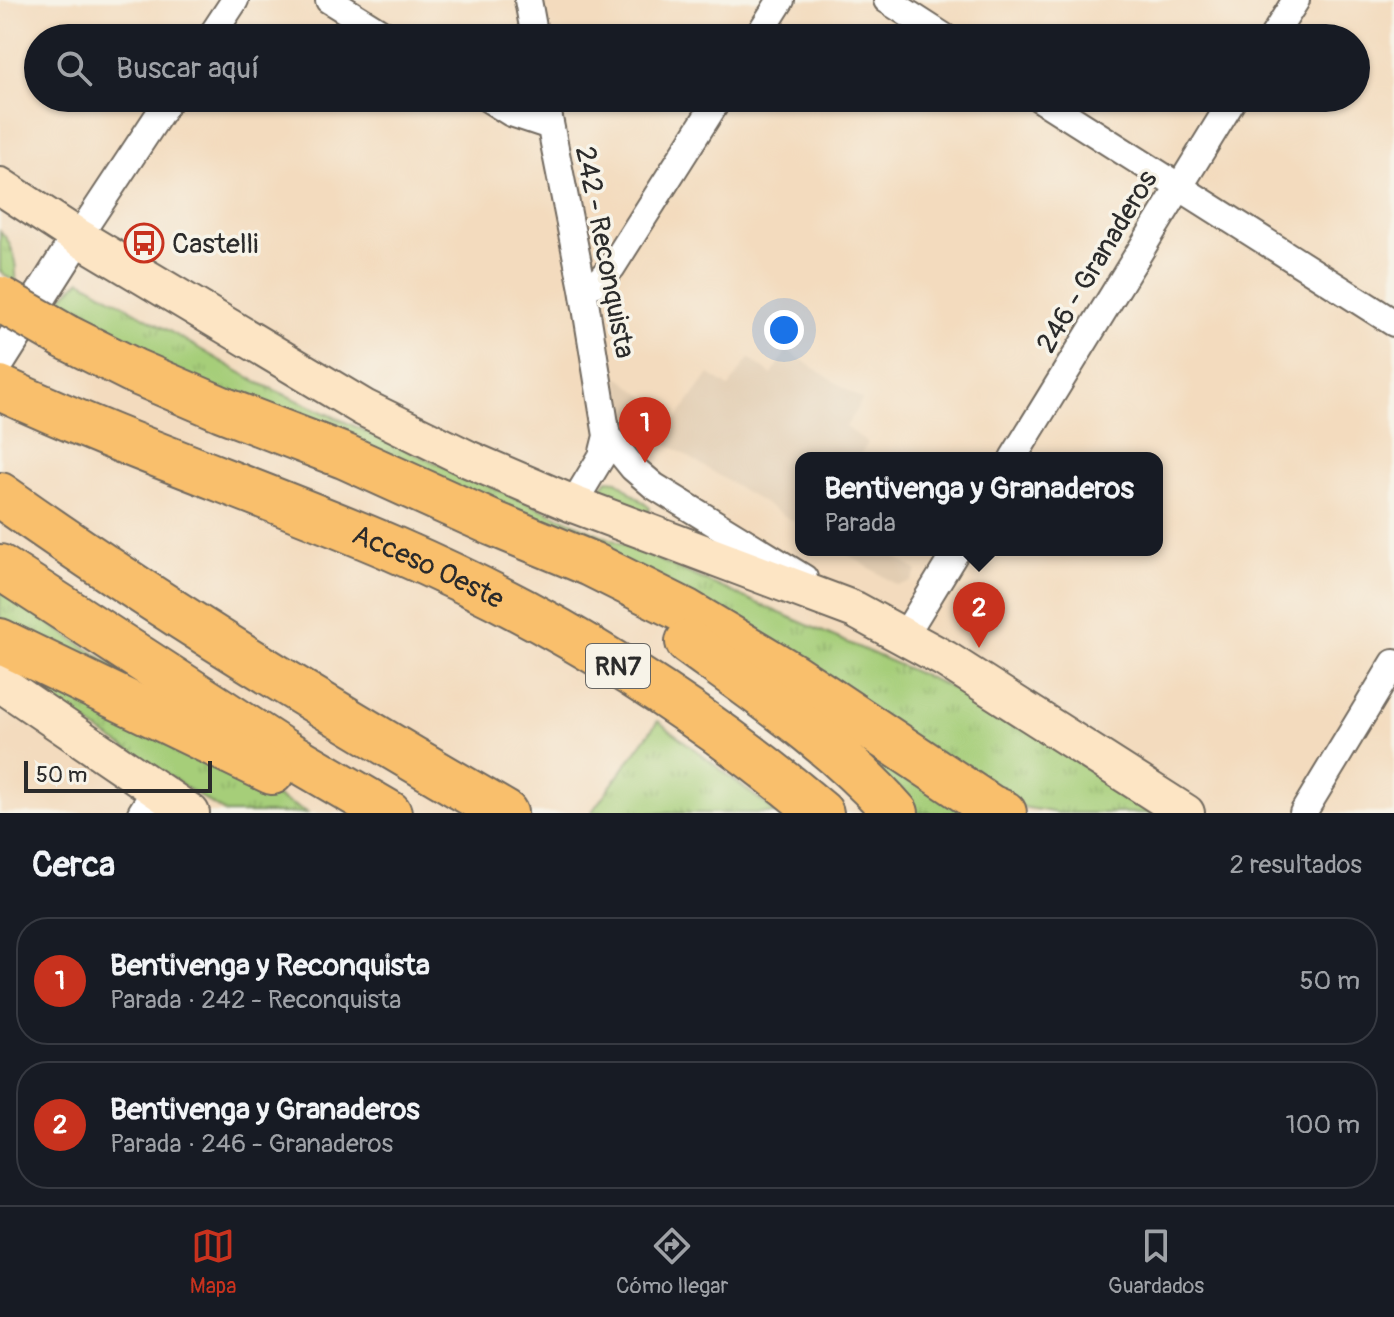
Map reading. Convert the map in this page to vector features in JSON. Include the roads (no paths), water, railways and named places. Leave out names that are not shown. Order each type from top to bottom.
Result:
[{"type":"highway","points":[[0,299],[66,337],[159,382],[344,456],[591,564],[687,612],[792,675],[990,807],[1004,813]]},
{"type":"highway","name":"Acceso Oeste","points":[[0,388],[57,415],[396,549],[525,612],[686,709],[757,760],[821,813]]},
{"type":"highway","points":[[0,495],[160,603],[366,732],[505,813]]},
{"type":"highway","points":[[492,523],[678,635],[765,697],[831,750],[896,813]]},
{"type":"highway","points":[[0,567],[283,751],[389,813]]},
{"type":"highway","points":[[0,641],[356,813]]},
{"type":"main road","points":[[0,186],[78,237],[364,408],[468,459],[573,504],[855,610],[905,635],[1186,813]]},
{"type":"main road","points":[[0,683],[148,801],[191,813]]},
{"type":"street","points":[[219,24],[235,0]]},
{"type":"street","points":[[329,0],[368,24]]},
{"type":"street","points":[[528,0],[532,24]]},
{"type":"street","points":[[766,24],[781,0]]},
{"type":"street","points":[[887,0],[924,24]]},
{"type":"street","points":[[1281,24],[1296,0]]},
{"type":"street","points":[[0,360],[161,112]]},
{"type":"street","points":[[509,112],[550,126]]},
{"type":"street","name":"242 - Reconquista","points":[[548,112],[583,289],[607,436]]},
{"type":"street","points":[[583,289],[600,281],[612,267],[710,112]]},
{"type":"street","points":[[1061,112],[1394,323]]},
{"type":"street","name":"246 - Granaderos","points":[[1017,452],[1225,112]]},
{"type":"street","points":[[573,504],[602,456],[607,436]]},
{"type":"street","points":[[607,436],[633,468],[654,486],[855,610]]},
{"type":"street","points":[[905,635],[953,556]]},
{"type":"street","points":[[1303,813],[1394,663]]},
{"type":"place","name":"Castelli","points":[[144,243]]},
{"type":"place","name":"Bentivenga y Reconquista","points":[[645,463]]},
{"type":"place","name":"Bentivenga y Granaderos","points":[[979,648]]}]
